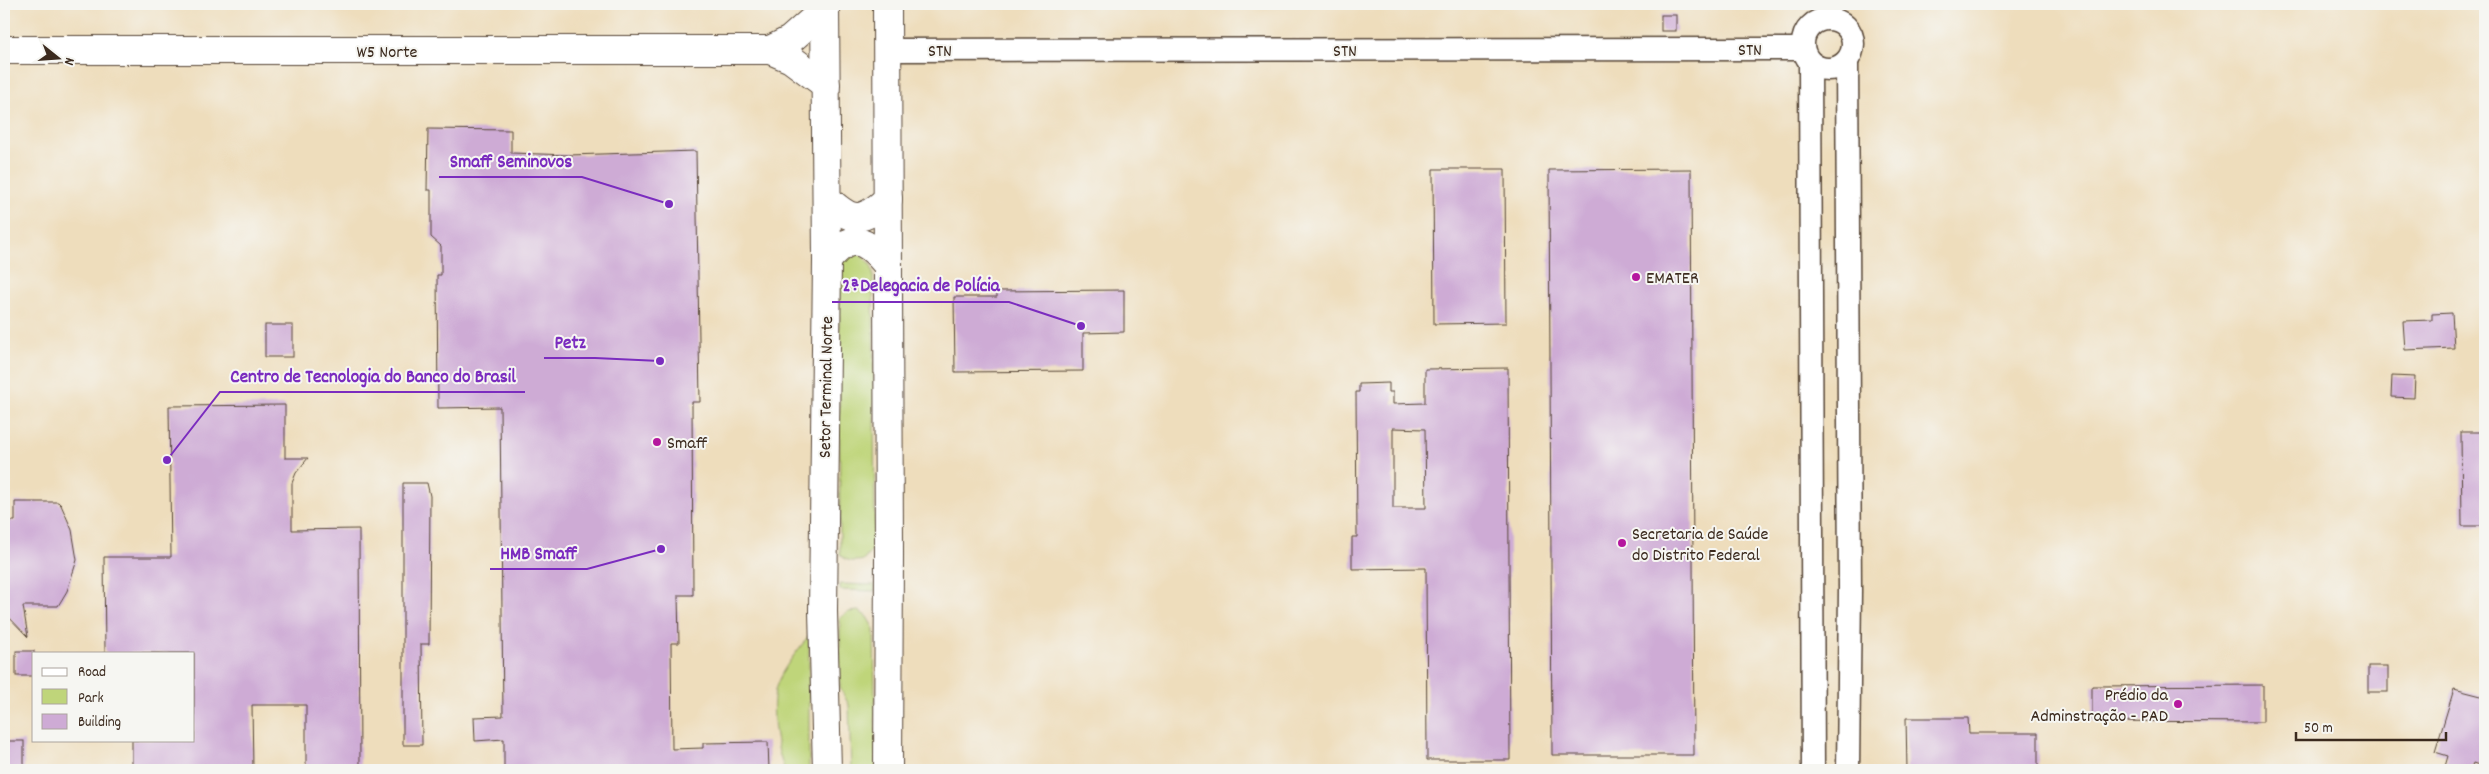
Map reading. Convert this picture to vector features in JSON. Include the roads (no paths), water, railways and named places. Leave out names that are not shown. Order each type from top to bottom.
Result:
[{"type":"main road","points":[[887,4],[888,770]]},
{"type":"main road","name":"W5 Norte","points":[[770,50],[790,40],[825,6]]},
{"type":"main road","name":"Setor Terminal Norte","points":[[825,6],[827,261],[823,528],[827,770]]},
{"type":"main road","name":"W5 Norte","points":[[4,50],[770,50],[791,59],[826,85]]},
{"type":"main road","points":[[827,198],[841,211],[857,218],[867,216],[888,199]]},
{"type":"main road","points":[[827,261],[844,245],[856,241],[866,243],[874,249],[888,266]]},
{"type":"street","points":[[1807,4],[1813,770]]},
{"type":"street","points":[[1847,62],[1832,69],[1817,67],[1806,46],[1813,22],[1843,14],[1853,46],[1847,62],[1850,562],[1848,770]]},
{"type":"street","name":"STN","points":[[887,50],[1806,46]]},
{"type":"place","name":"Smaff Seminovos","points":[[669,204]]},
{"type":"place","name":"EMATER","points":[[1636,277]]},
{"type":"place","name":"2ªDelegacia de Polícia","points":[[1081,326]]},
{"type":"place","name":"Petz","points":[[660,361]]},
{"type":"place","name":"Smaff","points":[[657,442]]},
{"type":"place","name":"Centro de Tecnologia do Banco do Brasil","points":[[167,460]]},
{"type":"place","name":"Secretaria de Saúde do Distrito Federal","points":[[1622,543]]},
{"type":"place","name":"HMB Smaff","points":[[661,549]]},
{"type":"place","name":"Prédio da Adminstração - PAD","points":[[2178,704]]}]
